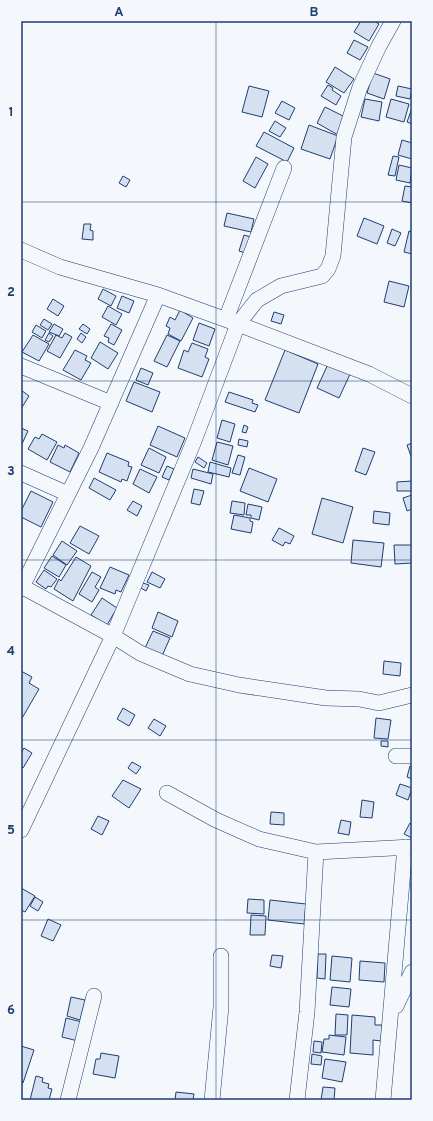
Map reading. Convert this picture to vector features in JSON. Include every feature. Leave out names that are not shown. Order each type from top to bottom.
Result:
[{"type":"street","points":[[232,322],[257,300],[281,286],[322,276],[328,269],[334,256],[344,137],[360,87],[378,46],[392,21]]},
{"type":"street","points":[[21,830],[113,636],[194,441],[284,168]]},
{"type":"street","points":[[21,250],[60,266],[158,295],[232,322],[369,374],[412,396]]},
{"type":"street","points":[[158,295],[111,403],[22,587],[113,636],[140,653],[190,674],[239,685],[326,698],[359,699],[379,703],[412,695]]},
{"type":"street","points":[[21,366],[111,403]]},
{"type":"street","points":[[21,473],[68,494]]},
{"type":"street","points":[[396,756],[412,756]]},
{"type":"street","points":[[167,792],[216,820],[259,839],[316,852],[408,847],[383,1100]]},
{"type":"street","points":[[297,1100],[307,1012],[316,852]]},
{"type":"street","points":[[212,1100],[221,1007],[221,956]]},
{"type":"street","points":[[392,1014],[412,972]]},
{"type":"street","points":[[68,1100],[94,996]]},
{"type":"building","points":[[361,21],[374,21],[379,24],[369,41],[354,32]]},
{"type":"building","points":[[354,40],[368,47],[360,60],[347,53]]},
{"type":"building","points":[[335,67],[354,79],[344,93],[326,82]]},
{"type":"building","points":[[373,73],[390,79],[384,99],[367,93]]},
{"type":"building","points":[[328,85],[333,88],[332,90],[341,96],[336,105],[321,96]]},
{"type":"building","points":[[249,86],[269,91],[262,117],[242,112]]},
{"type":"building","points":[[398,86],[412,89],[410,99],[396,96]]},
{"type":"building","points":[[365,99],[382,102],[379,121],[361,117]]},
{"type":"building","points":[[391,99],[409,104],[404,122],[386,117]]},
{"type":"building","points":[[282,101],[295,108],[289,120],[275,113]]},
{"type":"building","points":[[325,107],[347,118],[338,135],[317,123]]},
{"type":"building","points":[[412,108],[412,124],[407,122]]},
{"type":"building","points":[[275,121],[286,128],[280,137],[269,131]]},
{"type":"building","points":[[309,125],[338,136],[330,159],[301,149]]},
{"type":"building","points":[[264,132],[294,148],[287,162],[256,146]]},
{"type":"building","points":[[402,140],[412,143],[412,159],[398,155]]},
{"type":"building","points":[[393,156],[399,157],[395,176],[388,175]]},
{"type":"building","points":[[256,157],[268,164],[255,188],[243,181]]},
{"type":"building","points":[[399,165],[412,168],[410,183],[396,180]]},
{"type":"building","points":[[123,176],[130,180],[126,187],[119,183]]},
{"type":"building","points":[[405,186],[412,187],[412,203],[402,201]]},
{"type":"building","points":[[227,213],[254,219],[251,232],[224,226]]},
{"type":"building","points":[[364,218],[384,226],[377,244],[357,236]]},
{"type":"building","points":[[84,224],[91,224],[90,230],[93,231],[93,240],[82,239]]},
{"type":"building","points":[[392,229],[401,233],[395,246],[387,243]]},
{"type":"building","points":[[409,231],[412,232],[412,254],[404,252]]},
{"type":"building","points":[[244,235],[254,238],[248,254],[239,251]]},
{"type":"building","points":[[389,281],[409,286],[404,307],[384,302]]},
{"type":"building","points":[[103,289],[116,296],[111,306],[98,299]]},
{"type":"building","points":[[122,296],[134,301],[129,313],[117,308]]},
{"type":"building","points":[[53,299],[64,306],[58,316],[47,309]]},
{"type":"building","points":[[108,306],[122,314],[116,325],[102,317]]},
{"type":"building","points":[[180,310],[193,318],[181,341],[168,334],[170,328],[166,326],[170,317],[175,320]]},
{"type":"building","points":[[274,312],[284,315],[281,324],[271,321]]},
{"type":"building","points":[[44,319],[52,324],[48,330],[40,325]]},
{"type":"building","points":[[199,323],[215,329],[209,346],[193,340]]},
{"type":"building","points":[[54,324],[63,329],[59,336],[49,332]]},
{"type":"building","points":[[83,324],[90,329],[87,334],[79,329]]},
{"type":"building","points":[[111,324],[122,330],[114,345],[108,342],[109,338],[104,336]]},
{"type":"building","points":[[36,325],[46,331],[42,338],[32,332]]},
{"type":"building","points":[[49,333],[53,336],[49,342],[45,340]]},
{"type":"building","points":[[65,333],[72,337],[60,358],[47,351],[56,335],[62,338]]},
{"type":"building","points":[[81,333],[86,337],[82,343],[77,339]]},
{"type":"building","points":[[33,335],[49,344],[39,361],[22,352]]},
{"type":"building","points":[[167,335],[180,341],[167,367],[154,361]]},
{"type":"building","points":[[100,342],[118,353],[108,369],[91,358]]},
{"type":"building","points":[[192,343],[208,349],[205,357],[209,359],[202,377],[178,368],[184,350],[188,352]]},
{"type":"building","points":[[75,350],[87,356],[85,360],[91,363],[81,380],[63,370]]},
{"type":"building","points":[[285,350],[318,364],[299,413],[265,400]]},
{"type":"building","points":[[329,362],[351,372],[339,398],[317,388]]},
{"type":"building","points":[[141,368],[153,373],[148,385],[136,380]]},
{"type":"building","points":[[134,382],[160,392],[152,412],[126,401]]},
{"type":"building","points":[[21,390],[29,396],[21,409]]},
{"type":"building","points":[[229,392],[253,400],[252,403],[258,405],[255,412],[225,402]]},
{"type":"building","points":[[222,420],[235,424],[230,442],[217,438]]},
{"type":"building","points":[[244,425],[248,427],[246,433],[242,432]]},
{"type":"building","points":[[158,426],[185,438],[177,457],[150,445]]},
{"type":"building","points":[[21,428],[28,431],[21,446]]},
{"type":"building","points":[[42,434],[57,442],[47,460],[28,449],[35,437],[39,439]]},
{"type":"building","points":[[239,439],[248,441],[247,447],[238,445]]},
{"type":"building","points":[[217,442],[233,446],[228,465],[212,460]]},
{"type":"building","points":[[412,443],[412,459],[407,445]]},
{"type":"building","points":[[58,445],[64,448],[65,445],[79,453],[70,472],[50,462]]},
{"type":"building","points":[[149,448],[166,457],[159,473],[141,465]]},
{"type":"building","points":[[363,448],[375,452],[366,475],[355,471]]},
{"type":"building","points":[[107,453],[129,462],[128,466],[132,467],[127,481],[122,479],[121,482],[99,472]]},
{"type":"building","points":[[238,455],[245,457],[240,475],[232,473]]},
{"type":"building","points":[[198,457],[207,463],[204,468],[195,462]]},
{"type":"building","points":[[210,462],[231,468],[229,477],[208,472]]},
{"type":"building","points":[[167,466],[174,469],[169,480],[162,477]]},
{"type":"building","points":[[249,468],[277,479],[268,502],[240,491]]},
{"type":"building","points":[[140,469],[157,477],[149,493],[133,484]]},
{"type":"building","points":[[193,469],[213,474],[211,484],[191,478]]},
{"type":"building","points":[[94,478],[116,490],[110,500],[89,488]]},
{"type":"building","points":[[412,481],[412,491],[397,491],[397,482]]},
{"type":"building","points":[[194,489],[204,491],[200,505],[191,503]]},
{"type":"building","points":[[31,491],[53,502],[41,527],[21,517],[21,511]]},
{"type":"building","points":[[412,495],[412,509],[407,511],[403,498]]},
{"type":"building","points":[[322,498],[353,507],[343,543],[312,534]]},
{"type":"building","points":[[133,501],[142,506],[137,516],[127,510]]},
{"type":"building","points":[[232,501],[245,503],[244,515],[230,513]]},
{"type":"building","points":[[248,504],[262,507],[259,520],[251,518],[251,515],[246,515]]},
{"type":"building","points":[[374,511],[390,513],[389,525],[373,523]]},
{"type":"building","points":[[234,515],[250,518],[250,521],[253,522],[251,533],[231,529]]},
{"type":"building","points":[[80,526],[99,536],[89,554],[70,543]]},
{"type":"building","points":[[279,528],[294,536],[290,544],[285,542],[283,546],[272,540]]},
{"type":"building","points":[[353,540],[384,543],[381,567],[351,563]]},
{"type":"building","points":[[62,541],[77,551],[67,565],[53,555]]},
{"type":"building","points":[[394,545],[412,545],[412,563],[395,564]]},
{"type":"building","points":[[52,556],[66,565],[59,577],[44,568]]},
{"type":"building","points":[[76,557],[91,566],[73,601],[54,589],[59,579],[61,581]]},
{"type":"building","points":[[110,567],[129,575],[121,592],[116,590],[115,594],[100,588]]},
{"type":"building","points":[[44,570],[57,579],[51,587],[48,586],[46,589],[36,582]]},
{"type":"building","points":[[92,572],[101,577],[95,587],[99,590],[92,602],[79,594]]},
{"type":"building","points":[[152,572],[165,579],[160,588],[147,582]]},
{"type":"building","points":[[143,583],[149,585],[146,591],[141,588]]},
{"type":"building","points":[[102,598],[117,608],[107,625],[91,615]]},
{"type":"building","points":[[158,612],[178,621],[172,637],[152,628]]},
{"type":"building","points":[[153,631],[170,638],[162,656],[145,648]]},
{"type":"building","points":[[384,661],[401,663],[400,676],[383,674]]},
{"type":"building","points":[[21,671],[32,677],[29,683],[39,689],[21,720]]},
{"type":"building","points":[[123,708],[135,715],[129,726],[117,719]]},
{"type":"building","points":[[376,718],[391,720],[388,739],[374,738]]},
{"type":"building","points":[[154,719],[166,726],[160,736],[148,728]]},
{"type":"building","points":[[381,741],[388,741],[388,747],[381,746]]},
{"type":"building","points":[[24,748],[32,753],[23,768],[21,766],[21,753]]},
{"type":"building","points":[[132,762],[141,767],[136,774],[128,768]]},
{"type":"building","points":[[410,766],[412,766],[412,779],[407,777]]},
{"type":"building","points":[[123,780],[141,789],[129,808],[112,796]]},
{"type":"building","points":[[400,784],[412,788],[408,800],[396,795]]},
{"type":"building","points":[[362,800],[374,802],[372,818],[360,817]]},
{"type":"building","points":[[271,812],[284,813],[284,825],[270,824]]},
{"type":"building","points":[[98,816],[109,821],[102,835],[91,829]]},
{"type":"building","points":[[341,820],[351,822],[349,835],[338,833]]},
{"type":"building","points":[[410,823],[412,824],[412,838],[404,834]]},
{"type":"building","points":[[21,888],[35,896],[25,912],[21,910]]},
{"type":"building","points":[[35,897],[43,902],[38,911],[30,906]]},
{"type":"building","points":[[248,899],[264,900],[264,914],[247,913]]},
{"type":"building","points":[[270,900],[306,904],[304,924],[268,920]]},
{"type":"building","points":[[251,915],[266,916],[265,935],[250,935]]},
{"type":"building","points":[[48,919],[61,925],[53,941],[41,936]]},
{"type":"building","points":[[318,954],[326,954],[325,979],[317,978]]},
{"type":"building","points":[[272,955],[283,956],[281,968],[270,966]]},
{"type":"building","points":[[332,956],[352,958],[350,982],[330,980]]},
{"type":"building","points":[[360,961],[385,963],[384,982],[359,980]]},
{"type":"building","points":[[332,987],[351,989],[349,1007],[330,1005]]},
{"type":"building","points":[[71,997],[85,1000],[80,1020],[67,1016]]},
{"type":"building","points":[[336,1014],[348,1015],[347,1035],[335,1035]]},
{"type":"building","points":[[352,1015],[375,1017],[375,1025],[382,1025],[381,1041],[373,1040],[373,1055],[350,1053]]},
{"type":"building","points":[[66,1018],[82,1022],[78,1041],[62,1037]]},
{"type":"building","points":[[329,1035],[346,1037],[344,1055],[322,1052],[324,1039],[329,1039]]},
{"type":"building","points":[[314,1041],[322,1042],[321,1053],[313,1052]]},
{"type":"building","points":[[21,1046],[34,1050],[23,1083],[21,1083]]},
{"type":"building","points":[[101,1053],[119,1056],[115,1078],[93,1074],[96,1059],[100,1059]]},
{"type":"building","points":[[312,1054],[322,1056],[321,1065],[311,1064]]},
{"type":"building","points":[[325,1059],[346,1062],[342,1082],[322,1078]]},
{"type":"building","points":[[36,1076],[43,1078],[42,1082],[49,1084],[48,1088],[52,1089],[49,1100],[30,1100]]},
{"type":"building","points":[[323,1087],[335,1088],[334,1100],[321,1100]]},
{"type":"building","points":[[176,1092],[194,1094],[193,1100],[175,1100]]}]
